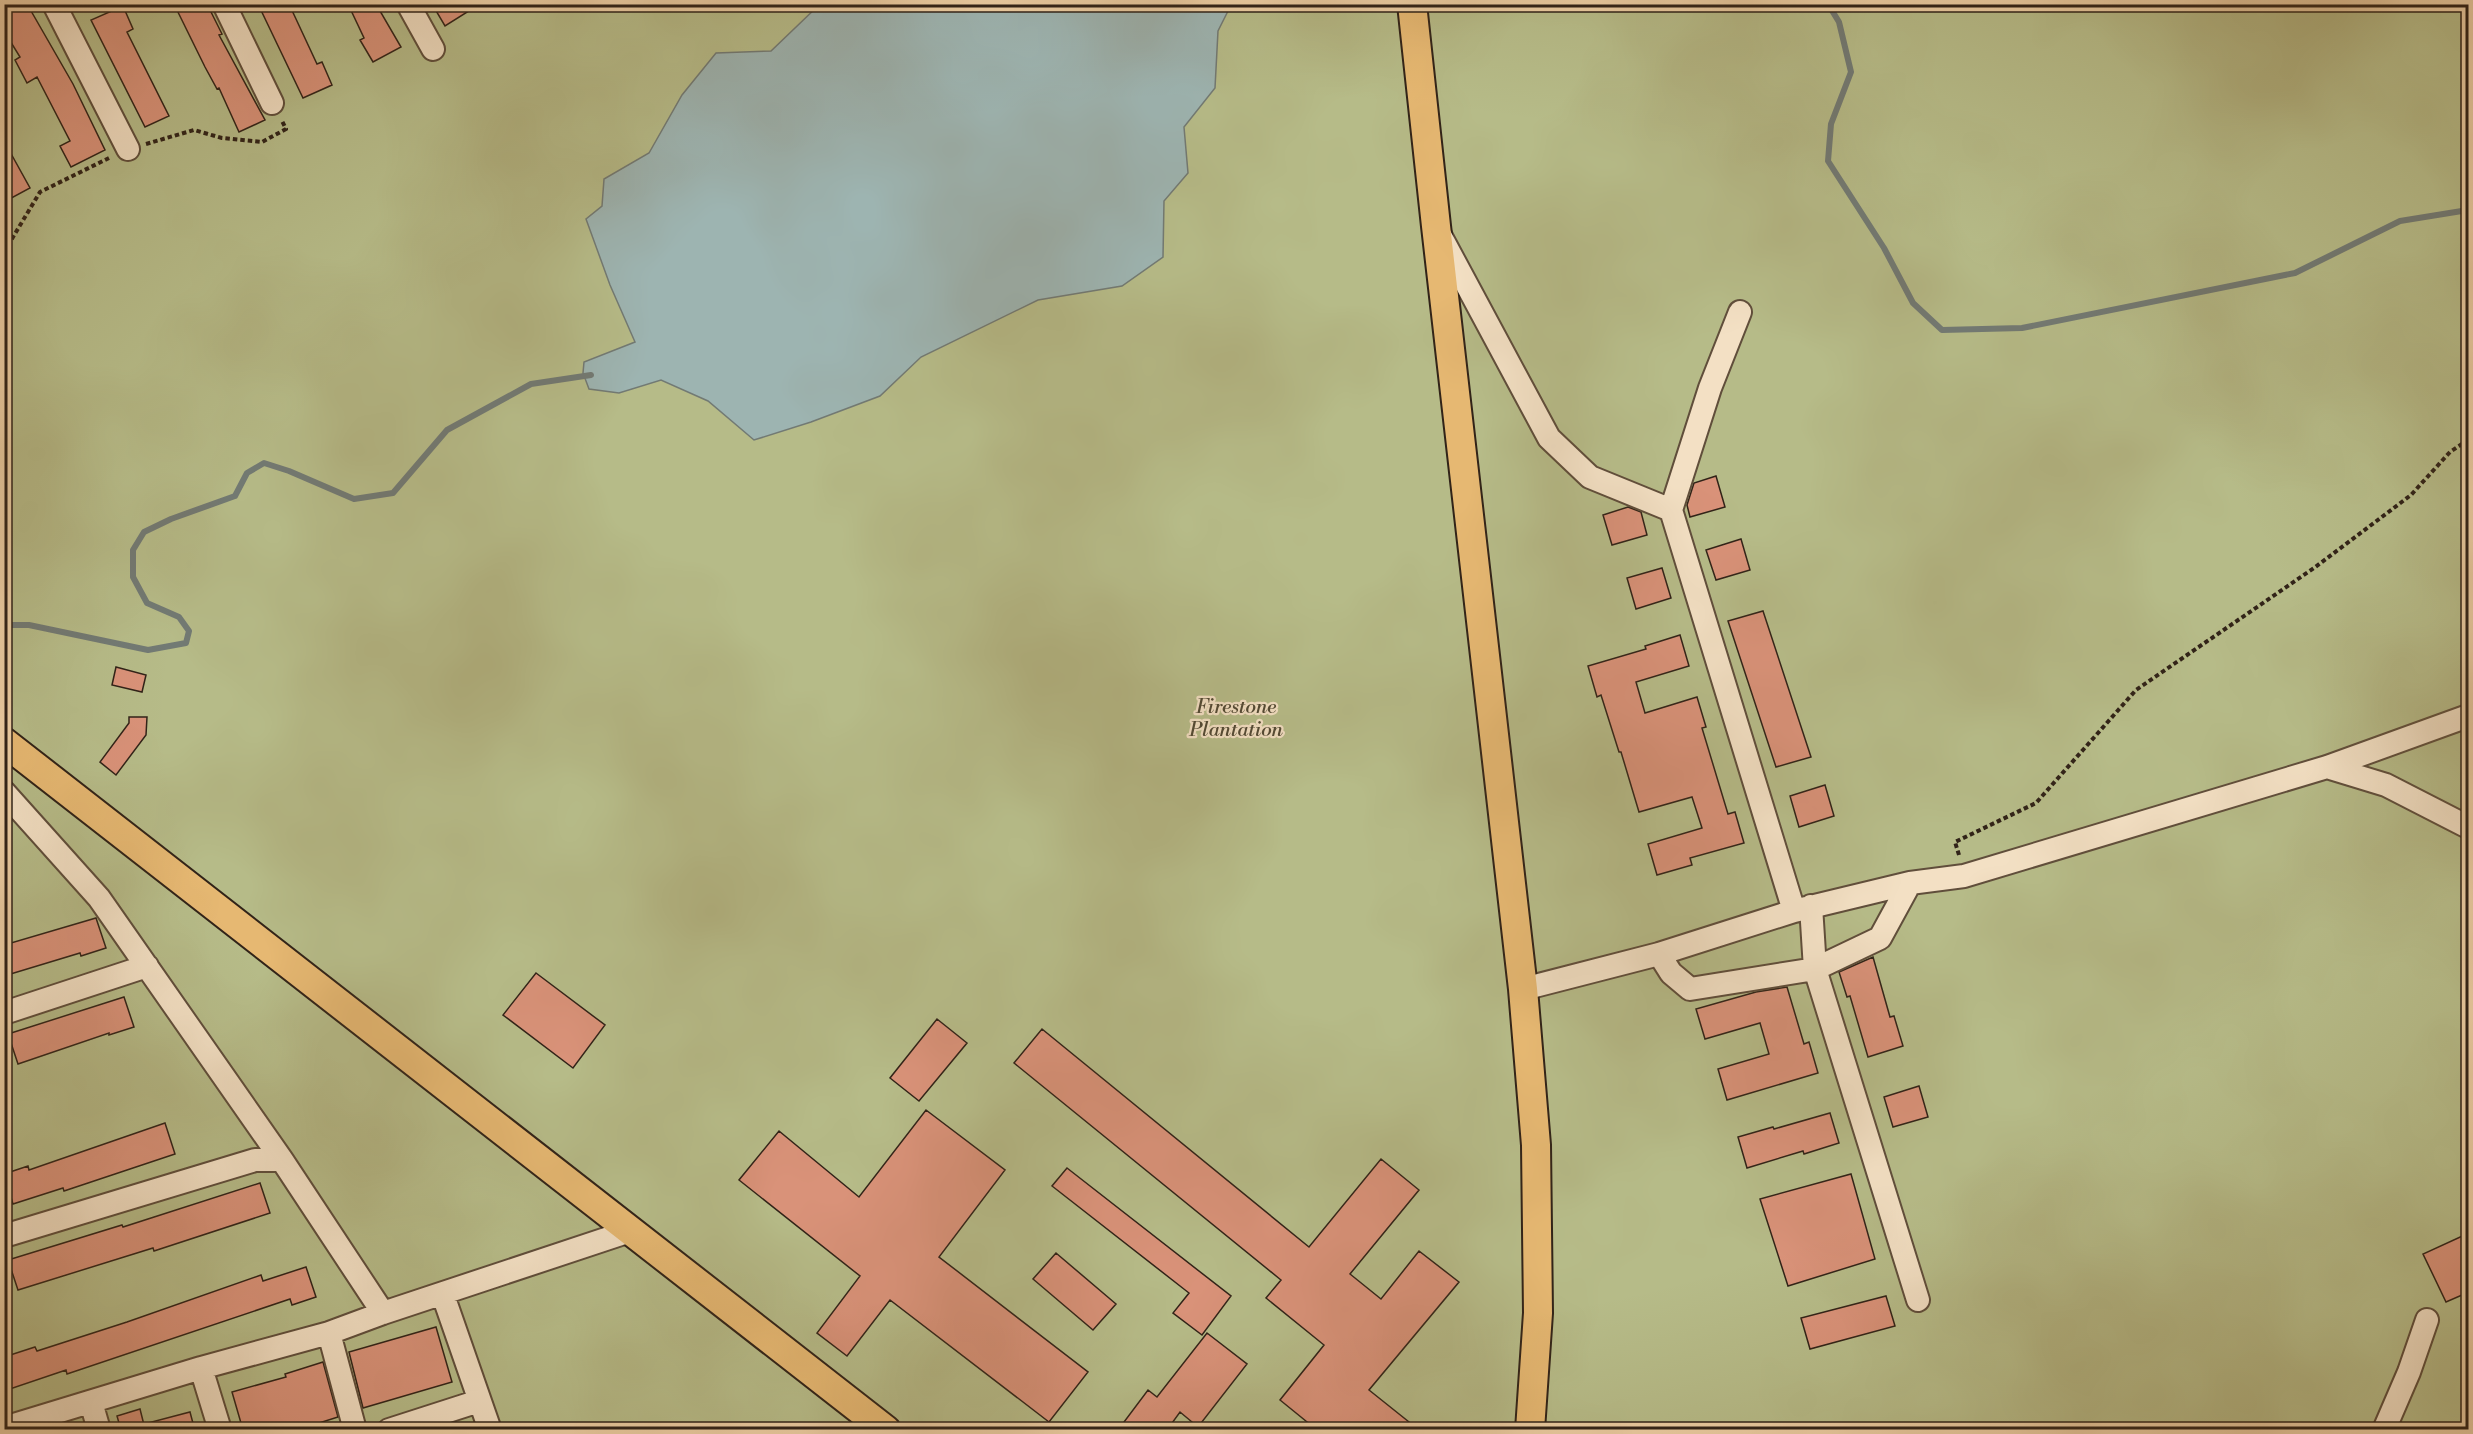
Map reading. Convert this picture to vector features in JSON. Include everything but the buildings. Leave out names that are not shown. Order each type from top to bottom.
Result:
[{"type":"main road","points":[[1413,4],[1523,989],[1536,1145],[1538,1313],[1530,1430]]},
{"type":"main road","points":[[4,742],[633,1230],[886,1430]]},
{"type":"street","points":[[54,4],[128,149]]},
{"type":"street","points":[[224,4],[272,103]]},
{"type":"street","points":[[408,4],[433,49]]},
{"type":"street","points":[[1436,226],[1549,438],[1590,477],[1671,510]]},
{"type":"street","points":[[1740,312],[1710,388],[1671,510],[1803,908],[1815,969],[1918,1300]]},
{"type":"street","points":[[1523,989],[1659,954],[1803,908],[1910,883],[1964,876],[2327,767],[2469,716]]},
{"type":"street","points":[[2327,767],[2386,785],[2469,827]]},
{"type":"street","points":[[4,792],[99,898],[282,1160],[383,1313]]},
{"type":"street","points":[[1659,954],[1671,973],[1690,988],[1815,969],[1880,938],[1910,883]]},
{"type":"street","points":[[4,1013],[147,966]]},
{"type":"street","points":[[4,1236],[255,1160],[282,1160]]},
{"type":"street","points":[[4,1428],[201,1368],[329,1334],[383,1313],[443,1295],[633,1230]]},
{"type":"street","points":[[443,1295],[490,1430]]},
{"type":"street","points":[[2384,1430],[2409,1372],[2427,1320]]},
{"type":"street","points":[[329,1334],[355,1430]]},
{"type":"street","points":[[201,1368],[220,1430]]},
{"type":"street","points":[[389,1430],[479,1401]]},
{"type":"street","points":[[91,1402],[99,1430]]},
{"type":"path","points":[[1964,876],[1955,842],[2036,803],[2136,690],[2332,555],[2411,495],[2450,452],[2469,440]]},
{"type":"green space","name":"Firestone Plantation","points":[[5,5],[2468,5],[2468,1429],[5,1429]]},
{"type":"water","points":[[819,5],[1231,5],[1218,31],[1215,88],[1184,127],[1188,173],[1164,201],[1163,257],[1122,286],[1038,300],[921,357],[880,396],[754,440],[708,401],[661,380],[619,393],[589,389],[583,373],[584,362],[635,342],[610,285],[586,219],[602,206],[604,179],[649,153],[682,95],[716,53],[771,51]]},
{"type":"waterway","points":[[1828,4],[1839,22],[1851,72],[1831,124],[1828,161],[1884,248],[1913,303],[1942,330],[2022,328],[2295,273],[2400,221],[2468,210]]},
{"type":"waterway","points":[[4,625],[29,625],[148,650],[186,643],[189,631],[179,617],[147,603],[133,577],[133,550],[144,532],[171,519],[235,496],[247,473],[264,463],[289,471],[354,499],[393,493],[447,430],[531,384],[591,375]]}]
